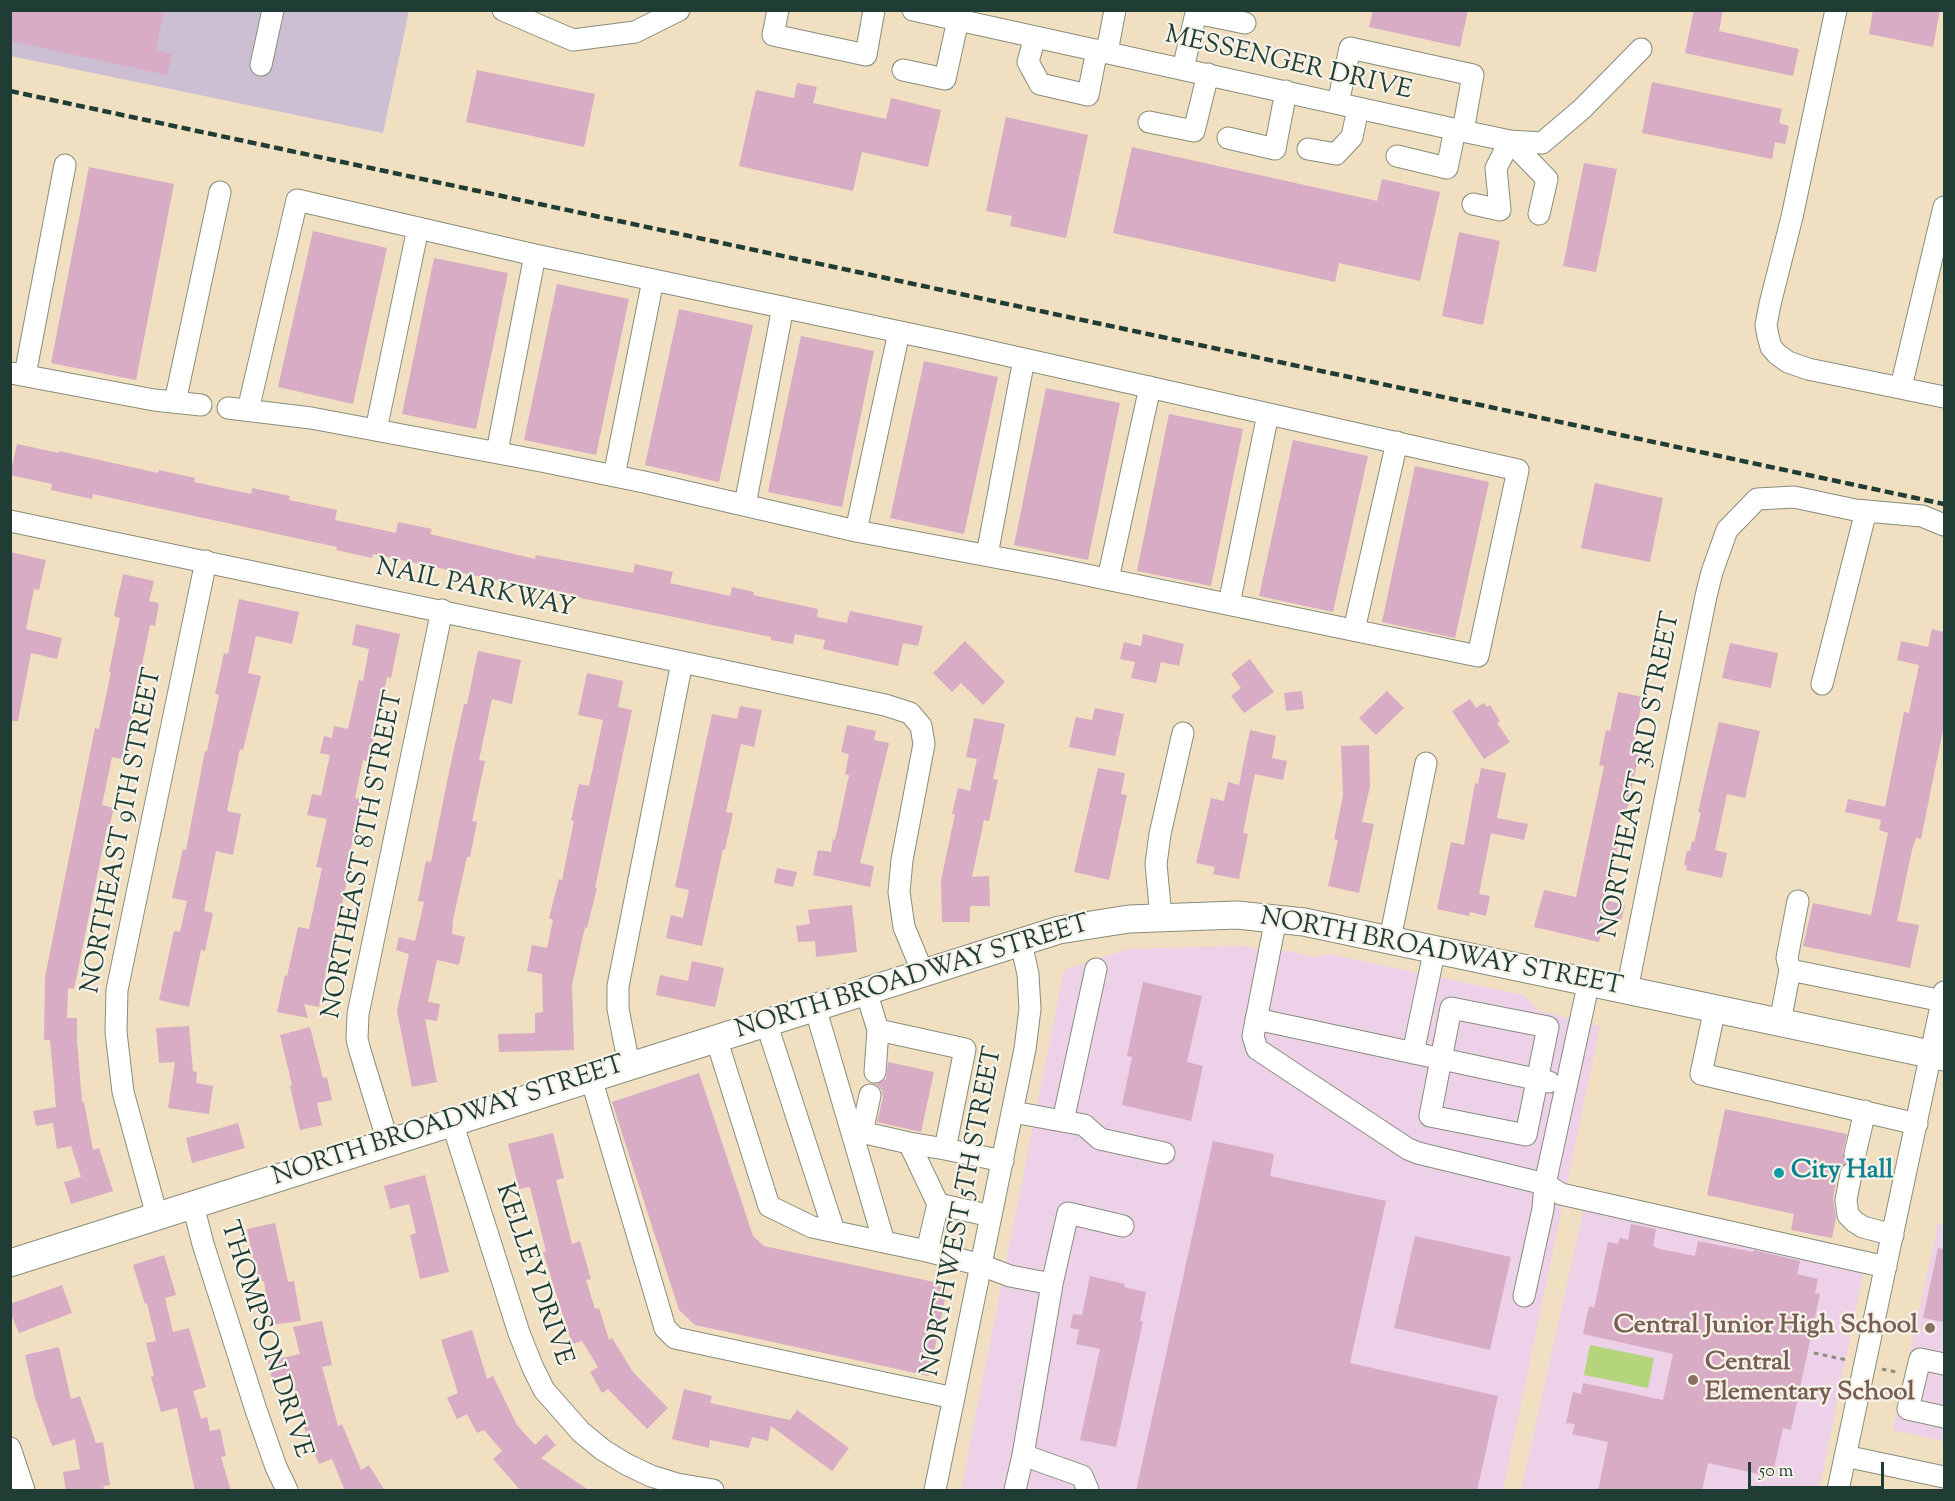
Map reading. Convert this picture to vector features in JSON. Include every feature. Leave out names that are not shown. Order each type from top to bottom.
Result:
[{"type":"main road","name":"NORTH BROADWAY STREET","points":[[10,1263],[1059,930],[1129,918],[1237,915],[1275,918],[1435,948],[1938,1055]]},
{"type":"street","points":[[261,65],[273,10]]},
{"type":"street","points":[[503,10],[573,40],[635,32],[679,10]]},
{"type":"street","points":[[778,10],[773,35],[866,55],[874,10]]},
{"type":"street","name":"MESSENGER DRIVE","points":[[913,10],[937,13],[958,20],[1510,141],[1542,143],[1582,109],[1641,49]]},
{"type":"street","points":[[1035,37],[1028,62],[1040,84],[1088,95],[1115,10]]},
{"type":"street","points":[[1836,10],[1794,208],[1770,304],[1766,325],[1771,347],[1788,362],[1808,369],[1944,397]]},
{"type":"street","points":[[1184,69],[1196,13],[1245,23]]},
{"type":"street","points":[[903,70],[945,79],[958,20]]},
{"type":"street","points":[[1308,149],[1336,153],[1352,137],[1348,105],[1350,48],[1473,75],[1447,168],[1397,156]]},
{"type":"street","points":[[1149,122],[1194,131],[1208,74]]},
{"type":"street","points":[[1228,138],[1275,149],[1286,91]]},
{"type":"street","points":[[1473,204],[1500,210],[1496,168],[1510,141],[1547,178],[1539,214]]},
{"type":"street","points":[[64,165],[18,374],[154,400],[201,405]]},
{"type":"street","points":[[174,402],[220,192]]},
{"type":"street","points":[[297,200],[418,228],[1024,359],[1518,470],[1478,656],[1108,579],[856,531],[615,476],[497,452],[376,430],[238,409],[297,200]]},
{"type":"street","points":[[1901,387],[1944,207]]},
{"type":"street","points":[[376,430],[418,228]]},
{"type":"street","points":[[497,452],[535,255]]},
{"type":"street","points":[[615,476],[653,280]]},
{"type":"street","points":[[745,505],[783,307]]},
{"type":"street","points":[[856,531],[899,332]]},
{"type":"street","points":[[987,555],[1024,359]]},
{"type":"street","points":[[1108,579],[1150,387]]},
{"type":"street","points":[[1229,604],[1269,414]]},
{"type":"street","points":[[1354,630],[1396,442]]},
{"type":"street","name":"NORTHEAST 3RD STREET","points":[[1627,990],[1712,572],[1727,530],[1757,499],[1794,497],[1866,511],[1922,516],[1944,525]]},
{"type":"street","points":[[1822,684],[1866,511]]},
{"type":"street","name":"NAIL PARKWAY","points":[[10,520],[442,610],[910,713],[921,726],[924,744],[902,860],[899,892],[904,927],[922,973]]},
{"type":"street","name":"NORTHEAST 9TH STREET","points":[[157,1216],[123,1092],[116,1032],[117,990],[206,561]]},
{"type":"street","name":"NORTHEAST 8TH STREET","points":[[388,1142],[357,1039],[358,1014],[442,610]]},
{"type":"street","points":[[629,1065],[621,1026],[618,986],[682,662]]},
{"type":"street","points":[[1161,917],[1156,864],[1160,834],[1183,733]]},
{"type":"street","points":[[1390,939],[1426,763]]},
{"type":"street","points":[[1780,1022],[1790,970],[1787,958],[1798,901]]},
{"type":"street","points":[[1275,918],[1253,1041],[1262,1053],[1408,1149],[1545,1184],[1561,1194],[1886,1267]]},
{"type":"street","name":"NORTHWEST 5TH STREET","points":[[936,1491],[1025,1049],[1030,1009],[1028,974],[1021,943]]},
{"type":"street","points":[[1413,1053],[1435,948]]},
{"type":"street","points":[[1063,1121],[1096,969]]},
{"type":"street","points":[[1790,970],[1944,997],[1938,1055],[1917,1124],[1838,1491]]},
{"type":"street","points":[[1524,1296],[1521,1271],[1543,1209],[1545,1184],[1589,981]]},
{"type":"street","points":[[866,991],[878,1030],[875,1072]]},
{"type":"street","points":[[815,1007],[857,1131],[884,1242]]},
{"type":"street","points":[[1451,1008],[1548,1027],[1537,1080],[1526,1135],[1430,1116],[1451,1008]]},
{"type":"street","points":[[1715,1008],[1701,1074],[1917,1124]]},
{"type":"street","points":[[1256,1019],[1566,1086]]},
{"type":"street","points":[[766,1022],[834,1231]]},
{"type":"street","points":[[878,1030],[965,1049],[945,1149]]},
{"type":"street","points":[[716,1038],[769,1206],[812,1227],[927,1251],[981,1265],[1010,1276],[1052,1284]]},
{"type":"street","points":[[591,1078],[665,1328],[675,1338],[954,1398]]},
{"type":"street","points":[[857,1131],[870,1095]]},
{"type":"street","points":[[1865,1111],[1846,1200],[1848,1215],[1863,1227],[1893,1235]]},
{"type":"street","points":[[1013,1112],[1084,1125],[1100,1138],[1164,1153]]},
{"type":"street","name":"KELLEY DRIVE","points":[[452,1122],[519,1333],[532,1368],[544,1390],[581,1432],[603,1450],[626,1464],[651,1476],[713,1491]]},
{"type":"street","points":[[857,1131],[1003,1161]]},
{"type":"street","points":[[909,1143],[938,1204],[927,1251]]},
{"type":"street","points":[[938,1204],[991,1216]]},
{"type":"street","name":"THOMPSON DRIVE","points":[[193,1205],[203,1244],[256,1410],[287,1491]]},
{"type":"street","points":[[1015,1491],[1052,1284],[1068,1213],[1123,1226]]},
{"type":"street","points":[[1944,1364],[1920,1359],[1908,1409],[1944,1417]]},
{"type":"street","points":[[10,1448],[24,1491]]},
{"type":"street","points":[[1023,1455],[1082,1476],[1088,1491]]},
{"type":"street","points":[[1845,1456],[1944,1477]]},
{"type":"shaded area","points":[[11,11],[409,11],[383,133],[11,56]]},
{"type":"shaded area","points":[[1236,946],[1287,951],[1315,957],[1329,954],[1524,995],[1539,1011],[1600,1026],[1503,1490],[961,1490],[1064,970],[1128,949]]},
{"type":"shaded area","name":"Central Elementary School","points":[[1585,1203],[1864,1269],[1819,1490],[1521,1490]]},
{"type":"shaded area","name":"Central Junior High School","points":[[1938,1224],[1944,1225],[1944,1441],[1893,1430]]},
{"type":"green space","points":[[1590,1345],[1654,1358],[1648,1388],[1584,1375]]},
{"type":"building","points":[[10,10],[164,10],[156,50],[172,54],[167,75],[10,41]]},
{"type":"building","points":[[1373,10],[1468,10],[1460,47],[1369,27]]},
{"type":"building","points":[[1694,10],[1723,10],[1719,31],[1799,49],[1793,76],[1685,53]]},
{"type":"building","points":[[1873,10],[1940,10],[1933,47],[1869,34]]},
{"type":"building","points":[[477,70],[595,94],[584,147],[466,122]]},
{"type":"building","points":[[1652,82],[1782,109],[1779,123],[1789,126],[1785,144],[1775,142],[1772,159],[1642,133]]},
{"type":"building","points":[[797,83],[817,87],[813,103],[886,119],[891,98],[941,110],[928,167],[862,152],[853,191],[739,166],[756,90],[794,98]]},
{"type":"building","points":[[1006,117],[1088,135],[1066,238],[1010,226],[1012,216],[986,211]]},
{"type":"building","points":[[1132,147],[1377,201],[1382,179],[1440,192],[1420,281],[1339,263],[1335,282],[1113,233]]},
{"type":"building","points":[[1584,163],[1617,169],[1596,272],[1563,266]]},
{"type":"building","points":[[89,167],[174,184],[136,380],[51,363]]},
{"type":"building","points":[[313,231],[387,248],[353,404],[278,387]]},
{"type":"building","points":[[1459,232],[1500,241],[1483,325],[1442,316]]},
{"type":"building","points":[[434,258],[508,273],[476,429],[402,414]]},
{"type":"building","points":[[557,284],[629,299],[596,455],[524,440]]},
{"type":"building","points":[[679,309],[753,325],[719,482],[645,465]]},
{"type":"building","points":[[801,336],[874,351],[842,507],[768,492]]},
{"type":"building","points":[[924,361],[998,377],[964,534],[890,518]]},
{"type":"building","points":[[1046,388],[1120,403],[1088,560],[1014,545]]},
{"type":"building","points":[[1169,414],[1243,429],[1211,586],[1137,571]]},
{"type":"building","points":[[1293,440],[1368,456],[1333,612],[1259,596]]},
{"type":"building","points":[[17,444],[158,473],[159,470],[195,478],[194,482],[251,494],[252,488],[290,496],[289,500],[337,510],[335,520],[396,533],[398,522],[432,529],[430,534],[535,559],[536,555],[633,573],[635,564],[673,572],[670,583],[730,596],[732,587],[754,592],[753,595],[818,609],[817,617],[847,623],[850,611],[923,626],[918,646],[903,643],[898,666],[823,649],[825,640],[795,634],[793,644],[771,640],[771,637],[519,583],[519,585],[373,554],[372,558],[336,550],[337,547],[93,494],[92,499],[51,490],[52,484],[10,475]]},
{"type":"building","points":[[1415,466],[1489,482],[1455,638],[1382,622]]},
{"type":"building","points":[[1595,483],[1663,498],[1650,562],[1581,548]]},
{"type":"building","points":[[10,552],[46,560],[39,590],[34,589],[26,629],[62,638],[57,659],[31,653],[18,721],[10,721]]},
{"type":"building","points":[[123,574],[154,581],[149,601],[159,603],[155,626],[150,625],[125,760],[112,757],[102,805],[114,808],[109,828],[107,827],[74,989],[68,988],[67,1018],[77,1018],[82,1102],[84,1102],[93,1150],[99,1148],[113,1191],[71,1204],[64,1182],[81,1177],[71,1146],[57,1149],[53,1123],[36,1126],[33,1111],[56,1107],[50,1040],[44,1040],[45,977],[95,728],[99,729],[111,672],[109,672],[120,618],[114,616]]},
{"type":"building","points":[[239,599],[299,612],[292,644],[256,636],[248,673],[261,676],[243,750],[240,749],[227,811],[241,814],[233,855],[216,851],[204,911],[213,913],[205,951],[201,950],[189,1007],[159,1000],[174,931],[180,932],[187,901],[172,898],[183,849],[186,850],[205,751],[207,751],[219,695],[215,694],[224,653],[228,654]]},
{"type":"building","points":[[356,624],[400,634],[391,678],[387,677],[369,762],[363,760],[355,798],[362,799],[344,880],[347,881],[319,1007],[304,1004],[308,1018],[277,1012],[298,927],[309,929],[322,868],[316,867],[327,819],[307,815],[312,794],[321,796],[330,755],[320,753],[324,736],[332,738],[334,726],[348,729],[359,680],[363,681],[369,649],[352,645]]},
{"type":"building","points":[[1932,629],[1944,632],[1944,725],[1921,839],[1916,838],[1912,850],[1897,921],[1919,925],[1910,968],[1803,946],[1813,903],[1871,915],[1888,833],[1879,830],[1881,820],[1845,812],[1848,799],[1885,807],[1904,712],[1909,713],[1919,665],[1897,660],[1901,641],[1928,647]]},
{"type":"building","points":[[1143,634],[1184,644],[1179,666],[1161,662],[1156,683],[1131,678],[1135,662],[1120,659],[1124,642],[1141,646]]},
{"type":"building","points":[[965,641],[1005,682],[983,705],[961,683],[952,692],[933,673]]},
{"type":"building","points":[[1730,643],[1778,653],[1771,688],[1722,678]]},
{"type":"building","points":[[478,651],[521,660],[512,704],[492,699],[479,760],[485,761],[472,821],[477,822],[453,920],[452,934],[465,937],[459,965],[437,960],[428,1002],[440,1004],[437,1021],[425,1019],[437,1082],[412,1087],[397,1011],[409,954],[396,950],[399,937],[415,941],[424,902],[418,901],[426,861],[431,862],[464,704],[467,704]]},
{"type":"building","points":[[1250,659],[1274,692],[1244,713],[1231,696],[1241,688],[1231,674]]},
{"type":"building","points":[[587,673],[623,681],[618,707],[632,710],[595,888],[597,888],[587,928],[585,927],[572,985],[574,1050],[499,1052],[498,1034],[535,1033],[535,1013],[543,1012],[542,974],[527,971],[532,945],[547,948],[553,920],[549,918],[559,879],[562,880],[579,784],[589,786],[603,720],[578,715]]},
{"type":"building","points":[[1302,691],[1304,709],[1286,711],[1284,693]]},
{"type":"building","points":[[1387,691],[1404,708],[1376,735],[1359,718]]},
{"type":"building","points":[[1618,692],[1643,697],[1632,752],[1639,754],[1626,815],[1621,814],[1608,901],[1625,905],[1621,921],[1605,917],[1599,942],[1534,927],[1544,890],[1576,897],[1604,766],[1599,765],[1606,730],[1610,731]]},
{"type":"building","points":[[1470,699],[1476,708],[1484,703],[1487,707],[1490,705],[1500,721],[1497,723],[1510,742],[1484,759],[1452,711]]},
{"type":"building","points":[[740,706],[762,710],[754,747],[741,744],[726,812],[733,813],[702,946],[666,938],[671,915],[683,918],[689,890],[675,887],[712,714],[737,719]]},
{"type":"building","points":[[1095,708],[1124,714],[1115,756],[1069,747],[1076,717],[1092,720]]},
{"type":"building","points":[[974,718],[1005,724],[993,779],[998,780],[989,821],[984,820],[972,877],[989,876],[990,906],[970,906],[970,922],[942,922],[941,880],[955,814],[952,814],[958,788],[970,791],[977,759],[966,757]]},
{"type":"building","points":[[1719,722],[1760,731],[1745,798],[1727,794],[1715,850],[1727,853],[1722,878],[1686,870],[1687,866],[1684,865],[1687,851],[1690,851],[1692,841],[1694,842],[1701,813],[1698,812]]},
{"type":"building","points":[[847,725],[876,731],[874,740],[889,743],[860,863],[874,866],[870,887],[813,875],[818,850],[831,852],[833,839],[835,840],[849,775],[845,774],[849,754],[841,752]]},
{"type":"building","points":[[1250,730],[1276,736],[1272,758],[1287,761],[1283,780],[1255,774],[1243,833],[1248,834],[1239,879],[1213,874],[1215,867],[1196,863],[1211,798],[1224,801],[1228,782],[1239,785]]},
{"type":"building","points":[[1369,745],[1370,786],[1362,822],[1374,824],[1359,893],[1328,886],[1338,840],[1334,839],[1343,796],[1341,746]]},
{"type":"building","points":[[1098,768],[1125,773],[1121,794],[1127,795],[1109,880],[1074,872]]},
{"type":"building","points":[[1481,768],[1506,773],[1497,818],[1528,824],[1524,840],[1491,833],[1479,894],[1490,896],[1486,916],[1470,912],[1469,916],[1437,909],[1451,842],[1464,845],[1475,783],[1478,784]]},
{"type":"building","points":[[777,868],[797,872],[793,887],[774,883]]},
{"type":"building","points":[[852,905],[857,952],[816,957],[815,941],[798,942],[796,926],[810,924],[808,910]]},
{"type":"building","points":[[692,961],[724,968],[715,1007],[656,995],[660,975],[688,981]]},
{"type":"building","points":[[1143,982],[1202,996],[1187,1062],[1203,1066],[1191,1121],[1122,1105],[1132,1057],[1127,1056]]},
{"type":"building","points":[[189,1026],[193,1071],[197,1072],[196,1083],[213,1086],[209,1114],[168,1108],[175,1062],[159,1063],[156,1028]]},
{"type":"building","points":[[310,1027],[323,1078],[327,1077],[332,1100],[317,1103],[322,1125],[300,1130],[280,1035]]},
{"type":"building","points":[[888,1062],[934,1072],[921,1132],[877,1122],[883,1097],[882,1090],[876,1084],[886,1079]]},
{"type":"building","points":[[699,1073],[753,1236],[764,1246],[948,1285],[929,1376],[695,1325],[679,1310],[612,1102]]},
{"type":"building","name":"City Hall","points":[[1725,1109],[1847,1134],[1843,1152],[1846,1163],[1838,1172],[1833,1198],[1836,1218],[1832,1238],[1791,1230],[1794,1214],[1707,1195]]},
{"type":"building","points":[[238,1123],[245,1148],[192,1163],[186,1138]]},
{"type":"building","points":[[553,1133],[564,1178],[556,1180],[572,1244],[580,1241],[591,1279],[586,1280],[595,1309],[599,1308],[609,1340],[612,1338],[633,1372],[668,1408],[647,1429],[608,1389],[602,1393],[590,1372],[598,1367],[582,1341],[572,1344],[543,1252],[546,1251],[530,1187],[519,1189],[508,1144]]},
{"type":"building","points":[[1213,1141],[1274,1154],[1270,1176],[1386,1201],[1350,1363],[1498,1396],[1477,1491],[1136,1491]]},
{"type":"building","points":[[425,1175],[449,1272],[420,1279],[410,1235],[416,1233],[409,1204],[390,1209],[384,1186]]},
{"type":"building","points":[[275,1223],[288,1282],[294,1281],[301,1321],[270,1325],[264,1281],[258,1282],[247,1229]]},
{"type":"building","name":"Central Elementary School","points":[[1631,1224],[1656,1229],[1653,1246],[1660,1249],[1695,1256],[1698,1241],[1753,1252],[1754,1250],[1800,1261],[1797,1274],[1818,1279],[1815,1293],[1820,1294],[1791,1430],[1783,1428],[1772,1477],[1708,1463],[1702,1491],[1598,1491],[1608,1442],[1572,1434],[1575,1424],[1566,1423],[1573,1392],[1581,1394],[1583,1383],[1663,1400],[1673,1354],[1583,1334],[1589,1306],[1594,1308],[1608,1242],[1618,1244],[1620,1238],[1628,1240]]},
{"type":"building","points":[[1415,1236],[1511,1257],[1490,1350],[1394,1328]]},
{"type":"building","points":[[1938,1248],[1944,1249],[1944,1322],[1923,1318]]},
{"type":"building","points":[[164,1255],[176,1295],[165,1298],[173,1332],[189,1328],[206,1387],[193,1391],[201,1419],[207,1417],[210,1431],[220,1429],[226,1456],[221,1457],[231,1491],[195,1491],[177,1408],[161,1412],[151,1377],[154,1376],[146,1343],[156,1341],[147,1303],[145,1304],[133,1265]]},
{"type":"building","points":[[1090,1276],[1125,1284],[1124,1287],[1146,1292],[1140,1321],[1143,1321],[1116,1447],[1080,1440],[1100,1349],[1076,1344],[1079,1330],[1070,1328],[1073,1314],[1082,1315]]},
{"type":"building","points":[[62,1285],[72,1313],[19,1333],[10,1312],[10,1304]]},
{"type":"building","points":[[322,1321],[332,1365],[322,1367],[338,1426],[342,1424],[361,1470],[369,1465],[385,1491],[345,1491],[332,1459],[319,1464],[303,1425],[291,1375],[272,1379],[268,1361],[300,1354],[293,1327]]},
{"type":"building","points":[[472,1330],[487,1379],[493,1376],[517,1425],[535,1445],[546,1434],[556,1445],[541,1458],[590,1491],[521,1491],[493,1459],[502,1451],[484,1430],[477,1433],[467,1414],[457,1419],[447,1398],[458,1393],[441,1340]]},
{"type":"building","points":[[59,1347],[71,1399],[80,1396],[96,1443],[103,1442],[110,1485],[103,1486],[105,1491],[66,1491],[63,1472],[80,1469],[75,1439],[52,1446],[35,1398],[25,1355]]},
{"type":"building","points":[[684,1389],[712,1396],[710,1403],[790,1420],[797,1410],[849,1448],[832,1471],[771,1426],[768,1441],[752,1437],[749,1448],[710,1440],[709,1448],[672,1439]]},
{"type":"railway","points":[[10,91],[1944,504]]},
{"type":"place","name":"City Hall","points":[[1779,1173]]},
{"type":"place","name":"Central Junior High School","points":[[1930,1328]]},
{"type":"place","name":"Central Elementary School","points":[[1693,1380]]}]
